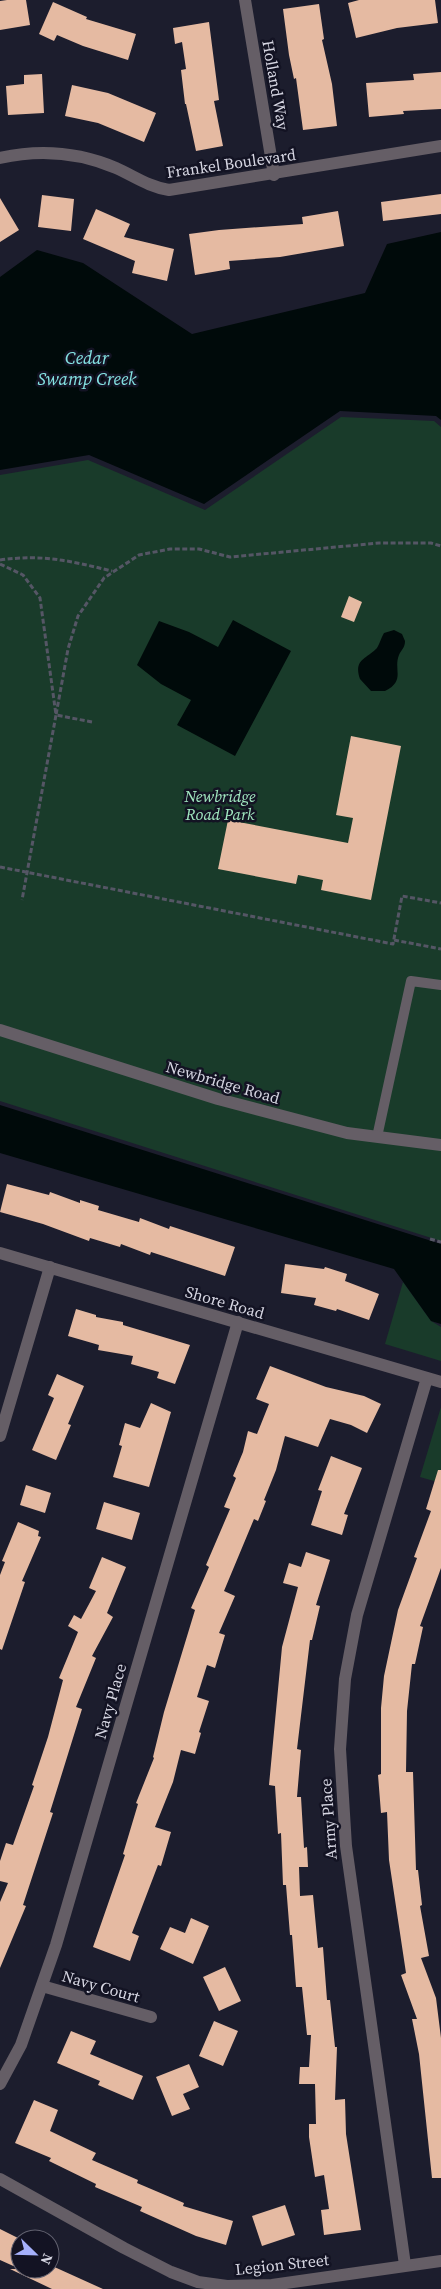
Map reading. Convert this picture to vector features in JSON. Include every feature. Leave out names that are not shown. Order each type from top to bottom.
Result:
[{"type":"street","name":"Holland Way","points":[[245,0],[274,174]]},
{"type":"street","name":"Frankel Boulevard","points":[[0,158],[20,154],[58,153],[87,158],[116,168],[156,188],[169,190],[441,146]]},
{"type":"street","name":"Newbridge Road","points":[[0,1030],[218,1099],[347,1133],[441,1145]]},
{"type":"street","name":"Shore Road","points":[[0,1253],[441,1382]]},
{"type":"street","points":[[0,1436],[50,1267]]},
{"type":"street","name":"Navy Place","points":[[0,2084],[20,2045],[42,1986],[61,1926],[238,1322]]},
{"type":"street","name":"Army Place","points":[[405,2265],[346,1846],[340,1748],[345,1678],[357,1615],[427,1378]]},
{"type":"street","name":"Navy Court","points":[[42,1986],[151,2016]]},
{"type":"street","name":"Legion Street","points":[[0,2179],[124,2248],[171,2272],[198,2282],[227,2286],[272,2284],[441,2260]]},
{"type":"lane","points":[[378,1137],[411,981],[441,985]]},
{"type":"path","points":[[22,900],[68,649],[78,616],[104,578],[112,571],[139,555],[170,549],[199,549],[230,557],[379,543],[431,543],[441,546]]},
{"type":"path","points":[[0,560],[27,556],[65,560],[112,571]]},
{"type":"path","points":[[0,564],[23,576],[40,598],[56,715]]},
{"type":"path","points":[[56,715],[92,722]]},
{"type":"path","points":[[0,867],[393,944],[402,896],[441,904]]},
{"type":"path","points":[[394,940],[441,949]]},
{"type":"path","points":[[430,1239],[441,1242]]},
{"type":"green space","name":"Newbridge Road Park","points":[[341,417],[434,421],[441,427],[441,1241],[0,1101],[0,475],[88,460],[205,510]]},
{"type":"green space","points":[[403,1282],[431,1321],[441,1327],[441,1361],[385,1344]]},
{"type":"green space","points":[[441,1407],[441,1483],[420,1477]]},
{"type":"water","name":"Cedar Swamp Creek","points":[[441,232],[441,420],[436,416],[340,411],[204,504],[89,455],[0,470],[0,277],[37,250],[83,263],[192,334],[365,293],[387,244]]},
{"type":"water","points":[[233,620],[291,651],[235,756],[177,725],[191,700],[161,684],[137,665],[159,621],[189,632],[218,647]]},
{"type":"water","points":[[394,630],[402,634],[405,641],[399,655],[397,679],[385,691],[371,691],[360,679],[358,667],[362,660],[377,648],[384,633]]},
{"type":"water","points":[[0,1105],[441,1244],[441,1324],[431,1321],[394,1269],[0,1153]]},
{"type":"building","points":[[26,0],[30,25],[0,30],[0,1]]},
{"type":"building","points":[[359,0],[435,0],[438,23],[397,28],[356,38],[348,3]]},
{"type":"building","points":[[53,2],[87,17],[86,19],[136,34],[128,60],[83,46],[57,35],[54,41],[39,34]]},
{"type":"building","points":[[319,4],[324,39],[322,40],[332,84],[337,126],[303,130],[296,78],[294,79],[289,55],[283,9]]},
{"type":"building","points":[[209,22],[219,100],[214,101],[223,146],[196,151],[185,104],[181,70],[186,69],[182,42],[175,44],[173,28]]},
{"type":"building","points":[[441,72],[441,109],[403,111],[404,114],[369,117],[366,83],[414,80],[413,74]]},
{"type":"building","points":[[42,74],[44,113],[8,115],[6,86],[24,84],[24,75]]},
{"type":"building","points":[[72,85],[108,93],[156,113],[144,142],[98,123],[65,116]]},
{"type":"building","points":[[441,194],[441,214],[383,221],[381,202]]},
{"type":"building","points":[[42,195],[74,199],[71,231],[38,227]]},
{"type":"building","points":[[0,198],[19,230],[0,242]]},
{"type":"building","points":[[96,209],[130,224],[124,237],[174,249],[167,281],[132,273],[135,261],[83,239]]},
{"type":"building","points":[[338,211],[344,246],[280,257],[229,261],[230,269],[195,275],[189,234],[303,224],[302,217]]},
{"type":"building","points":[[349,596],[362,602],[354,622],[341,617]]},
{"type":"building","points":[[351,736],[401,746],[371,900],[321,890],[323,880],[298,875],[296,884],[218,869],[228,820],[348,843],[353,818],[336,815]]},
{"type":"building","points":[[7,1184],[49,1195],[50,1192],[80,1203],[80,1200],[99,1206],[98,1210],[139,1222],[140,1218],[169,1229],[170,1226],[235,1247],[225,1276],[151,1252],[150,1255],[121,1244],[120,1247],[90,1238],[89,1241],[43,1224],[0,1212]]},
{"type":"building","points":[[285,1264],[324,1269],[325,1267],[347,1274],[345,1281],[379,1294],[369,1320],[337,1309],[336,1311],[314,1305],[316,1298],[281,1293]]},
{"type":"building","points":[[76,1309],[96,1315],[96,1317],[123,1322],[123,1325],[190,1345],[175,1384],[157,1378],[159,1372],[131,1364],[133,1356],[98,1350],[99,1345],[68,1336]]},
{"type":"building","points":[[270,1366],[326,1387],[364,1396],[381,1404],[367,1433],[351,1425],[330,1419],[318,1447],[285,1436],[276,1470],[264,1500],[266,1501],[258,1521],[254,1519],[224,1591],[235,1596],[219,1633],[225,1635],[215,1668],[207,1665],[197,1697],[209,1701],[199,1732],[201,1733],[195,1754],[181,1750],[173,1782],[155,1827],[171,1832],[161,1866],[158,1865],[132,1933],[139,1936],[130,1961],[93,1947],[125,1855],[123,1854],[138,1804],[136,1803],[154,1758],[164,1712],[195,1610],[191,1608],[209,1567],[206,1565],[230,1509],[224,1507],[236,1478],[233,1476],[243,1452],[248,1431],[257,1434],[269,1404],[256,1399]]},
{"type":"building","points":[[57,1374],[84,1386],[68,1424],[71,1425],[56,1460],[32,1450],[54,1398],[48,1395]]},
{"type":"building","points":[[151,1403],[171,1412],[149,1487],[113,1477],[122,1446],[119,1445],[125,1423],[140,1428]]},
{"type":"building","points":[[331,1456],[362,1468],[344,1514],[348,1515],[342,1535],[311,1525],[322,1491],[318,1490]]},
{"type":"building","points":[[438,1470],[441,1470],[441,1568],[420,1626],[423,1627],[415,1664],[412,1664],[407,1711],[406,1772],[413,1772],[416,1870],[418,1870],[422,1905],[420,1906],[429,1956],[421,1958],[436,1998],[441,2038],[441,2178],[432,2178],[419,2054],[412,2019],[417,2019],[401,1975],[406,1973],[389,1860],[387,1812],[381,1813],[378,1775],[381,1774],[381,1708],[384,1676],[398,1610],[417,1558],[414,1557],[431,1511],[426,1509]]},
{"type":"building","points":[[26,1485],[51,1493],[45,1513],[20,1505]]},
{"type":"building","points":[[104,1502],[140,1513],[132,1540],[96,1529]]},
{"type":"building","points":[[18,1522],[39,1531],[38,1536],[41,1537],[22,1581],[25,1582],[2,1650],[0,1649],[0,1575],[5,1562],[2,1561]]},
{"type":"building","points":[[306,1552],[330,1560],[316,1605],[320,1606],[312,1640],[310,1640],[297,1749],[301,1750],[297,1797],[301,1797],[304,1848],[307,1847],[308,1867],[299,1867],[300,1896],[313,1895],[318,1948],[323,1947],[327,2000],[330,2000],[335,2047],[337,2047],[335,2100],[345,2099],[346,2134],[361,2230],[324,2235],[321,2210],[329,2209],[324,2175],[315,2177],[309,2137],[309,2124],[316,2124],[315,2084],[299,2084],[300,2067],[309,2067],[311,2035],[307,2035],[302,1987],[296,1987],[286,1885],[283,1885],[281,1833],[278,1834],[275,1786],[269,1785],[282,1647],[298,1587],[283,1583],[289,1563],[301,1567]]},
{"type":"building","points":[[102,1557],[126,1567],[107,1613],[113,1617],[92,1656],[96,1658],[76,1707],[82,1709],[50,1812],[53,1813],[23,1905],[26,1906],[0,1968],[0,1902],[8,1883],[0,1881],[0,1861],[6,1843],[13,1845],[34,1786],[32,1785],[48,1737],[63,1680],[59,1678],[78,1632],[68,1626],[74,1615],[81,1619],[96,1591],[89,1588]]},
{"type":"building","points":[[191,1918],[209,1926],[193,1964],[160,1949],[170,1927],[185,1933]]},
{"type":"building","points":[[225,1967],[241,2001],[219,2011],[203,1977]]},
{"type":"building","points":[[214,2021],[238,2031],[223,2066],[199,2056]]},
{"type":"building","points":[[71,2031],[96,2041],[90,2054],[143,2076],[133,2100],[98,2085],[100,2081],[57,2063]]},
{"type":"building","points":[[189,2064],[199,2087],[183,2094],[190,2109],[172,2116],[156,2077]]},
{"type":"building","points":[[34,2100],[58,2110],[50,2131],[96,2153],[92,2160],[138,2180],[137,2183],[184,2203],[183,2206],[233,2221],[226,2245],[196,2236],[140,2211],[142,2207],[95,2187],[96,2184],[49,2161],[51,2158],[15,2143]]},
{"type":"building","points":[[285,2205],[295,2235],[262,2246],[252,2216]]},
{"type":"building","points":[[0,2229],[10,2234],[10,2264],[0,2260]]},
{"type":"building","points":[[60,2270],[103,2289],[52,2289],[31,2279],[60,2279]]}]
